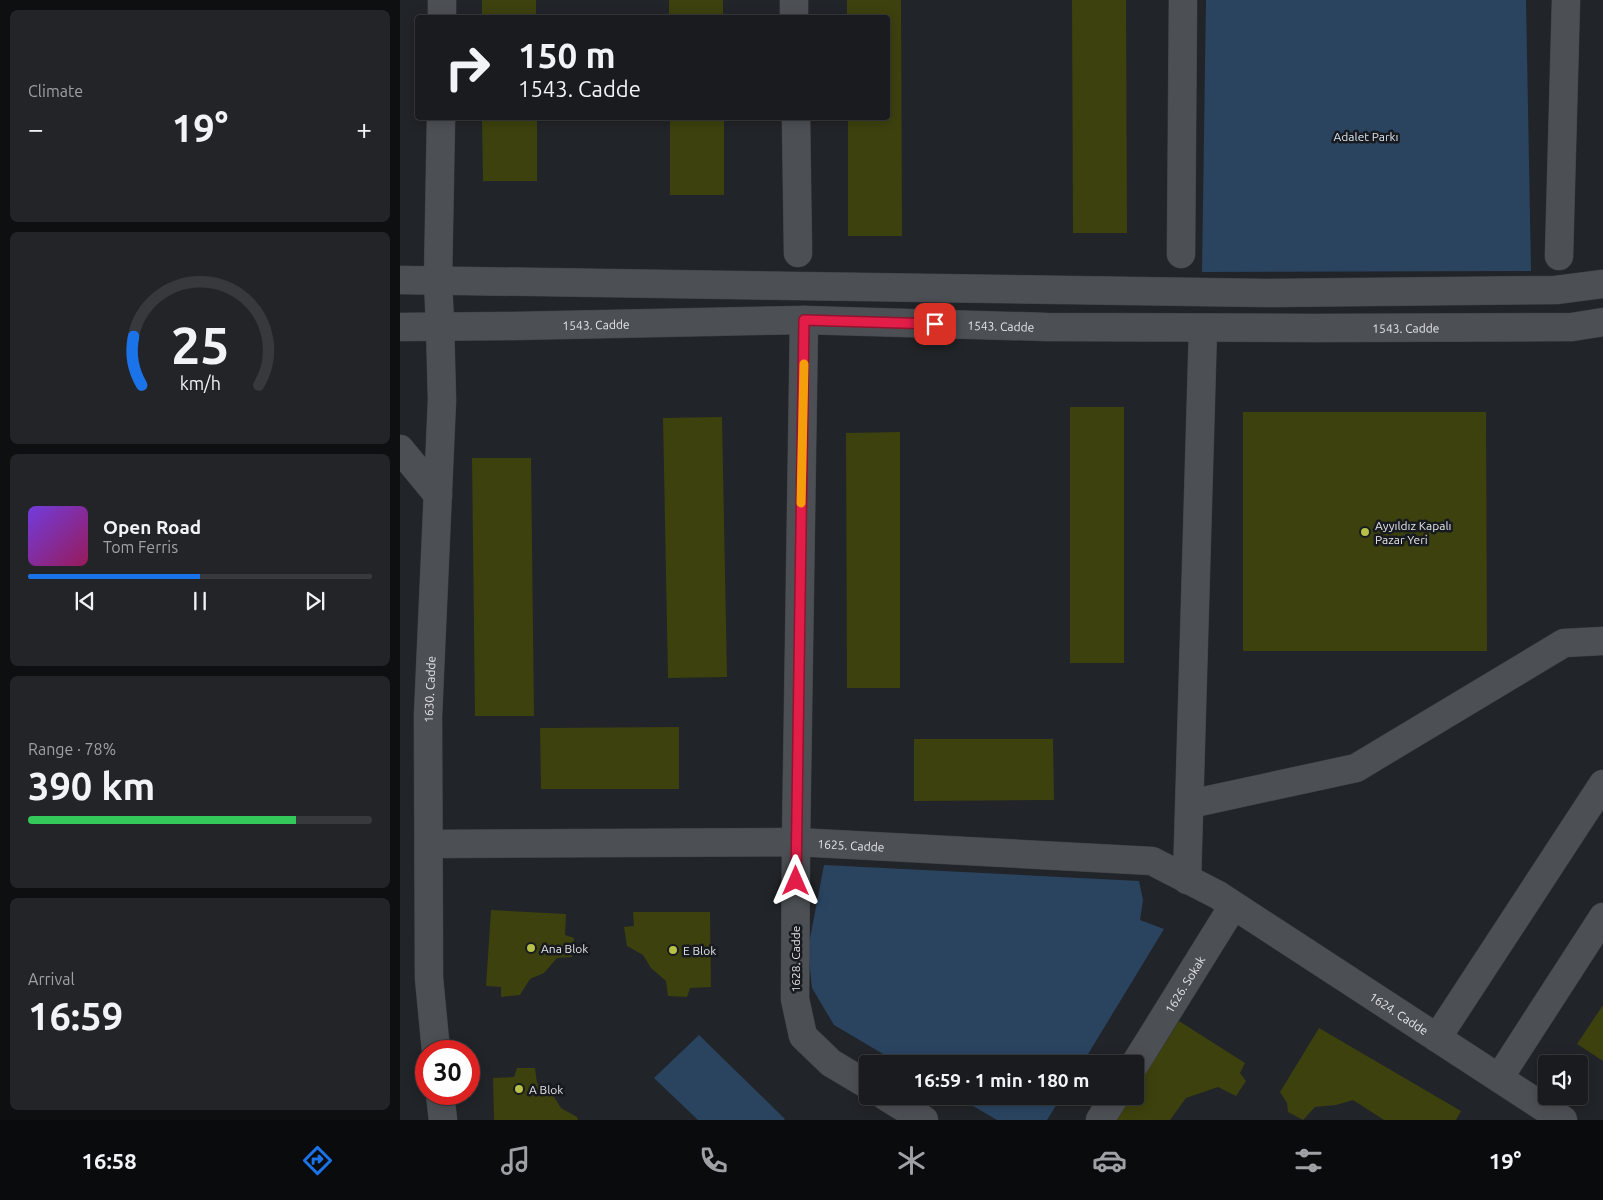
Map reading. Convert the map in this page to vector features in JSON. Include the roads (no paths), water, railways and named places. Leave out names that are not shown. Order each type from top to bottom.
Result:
[{"type":"street","points":[[442,0],[442,15]]},
{"type":"street","points":[[794,0],[794,15]]},
{"type":"street","points":[[1181,254],[1183,0]]},
{"type":"street","points":[[1558,256],[1566,0]]},
{"type":"street","name":"1630. Cadde","points":[[435,1040],[429,978],[428,716],[442,400],[438,280],[440,120]]},
{"type":"street","points":[[796,120],[798,253]]},
{"type":"street","points":[[400,280],[1266,293],[1556,290],[1603,284]]},
{"type":"street","name":"1543. Cadde","points":[[400,327],[804,320],[1203,328],[1572,327],[1603,322]]},
{"type":"street","name":"1628. Cadde","points":[[804,320],[795,999],[802,1036],[831,1063],[859,1080]]},
{"type":"street","points":[[1188,880],[1203,328]]},
{"type":"street","points":[[400,450],[438,495]]},
{"type":"street","points":[[1190,804],[1356,768],[1564,643],[1603,640]]},
{"type":"street","points":[[1437,1038],[1603,784]]},
{"type":"street","name":"1625. Cadde","points":[[429,844],[796,842],[1152,861],[1233,906]]},
{"type":"street","name":"1624. Cadde","points":[[1233,906],[1563,1120]]},
{"type":"street","name":"1626. Sokak","points":[[1141,1055],[1233,906]]},
{"type":"street","points":[[1499,1078],[1603,917]]},
{"type":"street","points":[[441,1105],[443,1120]]},
{"type":"street","points":[[900,1105],[924,1120]]},
{"type":"street","points":[[1100,1120],[1109,1105]]},
{"type":"place","name":"Ayyıldız Kapalı Pazar Yeri","points":[[1365,532]]},
{"type":"place","name":"Ana Blok","points":[[531,948]]},
{"type":"place","name":"E Blok","points":[[673,950]]},
{"type":"place","name":"A Blok","points":[[519,1089]]},
{"type":"park label","name":"Adalet Parkı","points":[[1366,136]]}]
